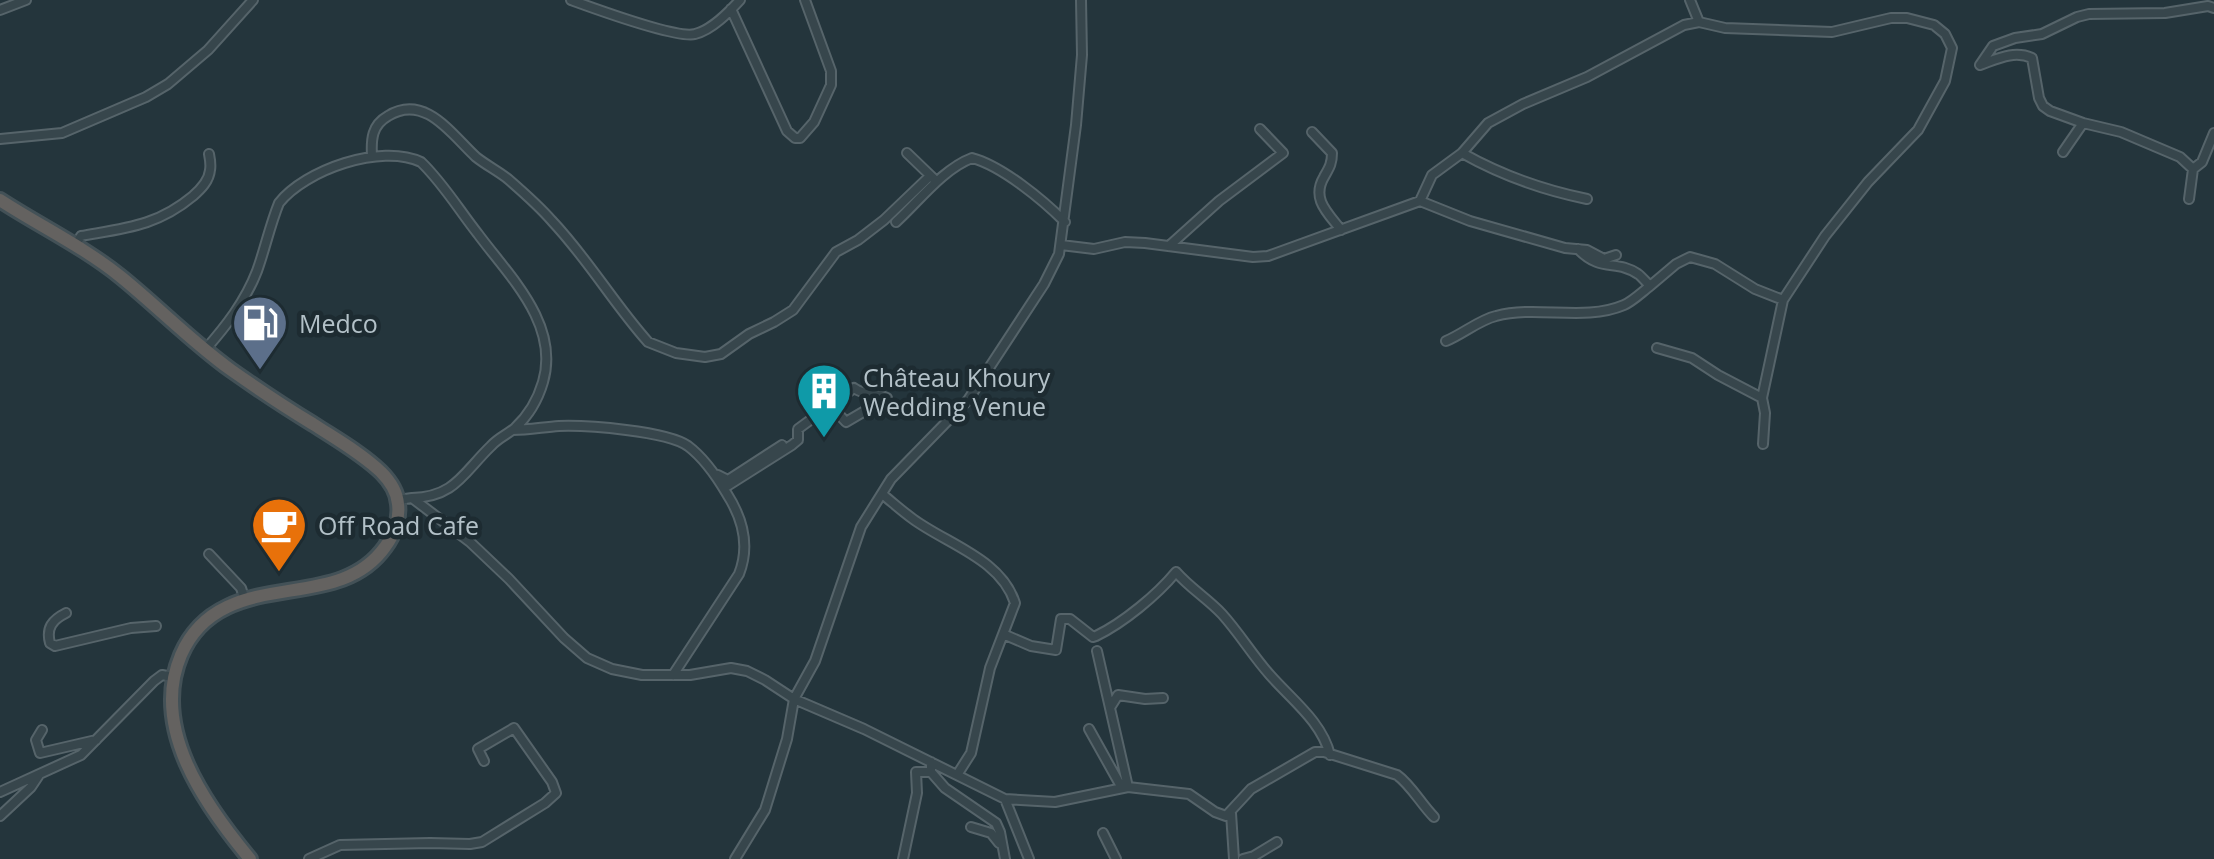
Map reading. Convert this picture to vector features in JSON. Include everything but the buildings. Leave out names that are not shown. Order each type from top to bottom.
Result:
[{"type":"highway","points":[[0,200],[121,277],[205,350],[374,466],[405,499],[390,541],[362,569],[323,586],[227,606],[202,623],[183,650],[174,678],[173,714],[192,774],[216,817],[250,859]]},
{"type":"street","points":[[2,0],[1,9],[26,0]]},
{"type":"street","points":[[0,139],[62,134],[146,98],[208,50],[253,0]]},
{"type":"street","points":[[571,0],[684,35],[706,29],[740,0]]},
{"type":"street","points":[[731,10],[788,131],[794,138],[800,138],[814,122],[831,85],[831,71],[805,0]]},
{"type":"street","points":[[735,859],[765,810],[787,739],[794,700],[815,661],[861,528],[891,479],[968,400],[1044,284],[1062,244],[1082,55],[1081,0]]},
{"type":"street","points":[[1690,0],[1699,22]]},
{"type":"street","points":[[2193,169],[2180,156],[2120,132],[2083,124],[2043,106],[2032,58],[2026,55],[2011,55],[1980,65],[1994,46],[2042,34],[2076,17],[2214,8]]},
{"type":"street","points":[[1420,201],[1432,176],[1462,153],[1488,123],[1602,70],[1684,25],[1699,22],[1725,28],[1832,32],[1891,18],[1934,25],[1945,34],[1952,48],[1945,80],[1918,130],[1825,236],[1782,300],[1762,398],[1763,444]]},
{"type":"street","points":[[372,156],[372,137],[382,120],[406,108],[430,114],[556,225],[648,342],[664,350],[705,357],[721,354],[749,334],[786,316],[836,252],[858,240],[934,179],[966,159],[978,159],[1049,206],[1064,222]]},
{"type":"street","points":[[2062,152],[2083,124]]},
{"type":"street","points":[[1169,246],[1219,201],[1284,154],[1260,129]]},
{"type":"street","points":[[1312,132],[1332,153],[1332,165],[1318,187],[1318,197],[1341,230]]},
{"type":"street","points":[[2189,199],[2193,169],[2202,162],[2214,133]]},
{"type":"street","points":[[907,153],[934,179]]},
{"type":"street","points":[[1462,153],[1535,186],[1587,200]]},
{"type":"street","points":[[75,246],[81,236],[122,230],[174,212],[203,188],[210,173],[210,154]]},
{"type":"street","points":[[205,350],[230,322],[243,299],[285,196],[323,172],[372,156],[403,155],[426,166],[520,287],[537,316],[544,347],[543,382],[529,412],[453,487],[430,497],[405,499]]},
{"type":"street","points":[[896,222],[934,179]]},
{"type":"street","points":[[1062,244],[1094,250],[1125,242],[1261,257],[1420,201],[1470,222],[1545,243],[1589,251],[1607,260],[1616,255]]},
{"type":"street","points":[[1578,249],[1600,265],[1639,274],[1650,286]]},
{"type":"street","points":[[1446,341],[1491,316],[1537,311],[1593,312],[1625,305],[1690,257],[1715,264],[1782,300]]},
{"type":"street","points":[[1657,348],[1692,358],[1762,398]]},
{"type":"street","points":[[724,488],[792,445],[798,440],[798,429],[854,388],[864,395],[888,398],[846,422],[831,406]]},
{"type":"street","points":[[513,430],[562,426],[656,434],[688,446],[724,488],[744,532],[744,562],[673,675]]},
{"type":"street","points":[[714,473],[728,480],[782,445]]},
{"type":"street","points":[[882,494],[914,520],[991,568],[1003,580],[1014,604],[984,690],[971,753],[956,775]]},
{"type":"street","points":[[405,499],[470,542],[587,658],[642,675],[732,668],[747,671],[794,700],[864,729],[931,767],[1005,799],[1054,802],[1125,788],[1189,794],[1226,816],[1252,789],[1315,752],[1403,778],[1434,817]]},
{"type":"street","points":[[209,554],[241,588],[245,600]]},
{"type":"street","points":[[1003,634],[1031,646],[1056,650],[1061,619],[1070,619],[1096,636],[1124,619],[1176,572],[1231,625],[1292,696],[1326,738],[1330,755]]},
{"type":"street","points":[[66,613],[54,618],[48,633],[55,646],[156,626]]},
{"type":"street","points":[[1097,651],[1125,788]]},
{"type":"street","points":[[0,792],[80,755],[154,681],[162,676],[174,678]]},
{"type":"street","points":[[1111,706],[1118,694],[1163,698]]},
{"type":"street","points":[[310,859],[340,845],[482,842],[556,793],[514,728],[478,749],[484,761]]},
{"type":"street","points":[[1089,729],[1125,788]]},
{"type":"street","points":[[42,730],[36,740],[40,752],[96,740]]},
{"type":"street","points":[[931,767],[945,788],[996,823],[1005,859]]},
{"type":"street","points":[[903,859],[917,793],[916,772],[931,767]]},
{"type":"street","points":[[0,816],[31,787],[38,775]]},
{"type":"street","points":[[1005,799],[1029,859]]},
{"type":"street","points":[[1230,813],[1234,859]]},
{"type":"street","points":[[971,827],[991,833],[1002,844]]},
{"type":"street","points":[[1103,833],[1116,859]]},
{"type":"street","points":[[1244,859],[1276,842]]},
{"type":"place","name":"Medco","points":[[260,372]]},
{"type":"place","name":"Château Khoury Wedding Venue","points":[[824,440]]},
{"type":"place","name":"Off Road Cafe","points":[[279,574]]}]
